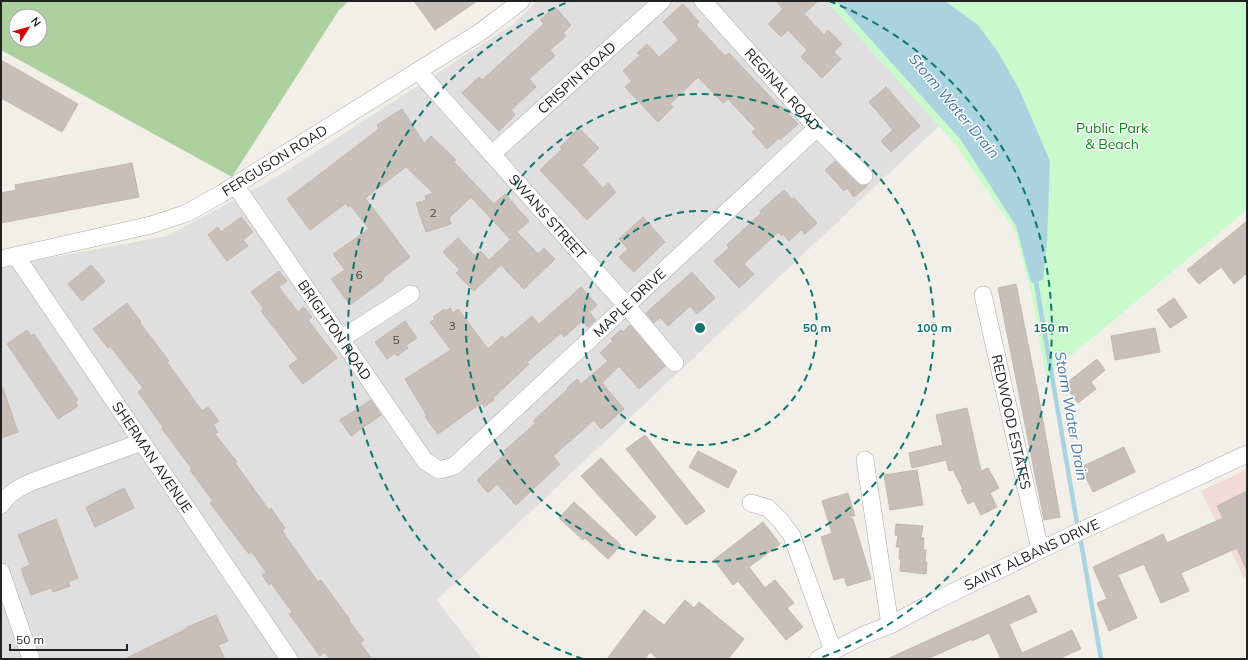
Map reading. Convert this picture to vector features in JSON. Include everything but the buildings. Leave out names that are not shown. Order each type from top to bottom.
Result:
[{"type":"street","name":"FERGUSON ROAD","points":[[8,258],[151,225],[187,213],[235,185],[482,31],[521,1]]},
{"type":"street","name":"CRISPIN ROAD","points":[[492,154],[662,1]]},
{"type":"street","name":"REGINAL ROAD","points":[[703,1],[817,128],[864,176]]},
{"type":"street","name":"SWANS STREET","points":[[418,71],[626,305],[675,363]]},
{"type":"street","name":"MAPLE DRIVE","points":[[439,470],[454,466],[817,128]]},
{"type":"street","name":"BRIGHTON ROAD","points":[[235,185],[425,461],[439,470]]},
{"type":"street","name":"SHERMAN AVENUE","points":[[8,258],[142,442],[289,659]]},
{"type":"street","points":[[341,339],[412,294]]},
{"type":"street","name":"REDWOOD ESTATES","points":[[983,295],[1040,550]]},
{"type":"street","points":[[1,506],[19,487],[34,480],[142,442]]},
{"type":"street","name":"SAINT ALBANS DRIVE","points":[[818,659],[864,635],[890,625],[935,601],[1040,550],[1247,454]]},
{"type":"street","points":[[865,460],[890,625]]},
{"type":"street","points":[[751,503],[768,508],[781,520],[792,536],[834,651]]},
{"type":"street","points":[[1,572],[31,659]]},
{"type":"shaded area","points":[[537,1],[827,1],[939,126],[437,600],[482,659],[1,659],[1,267],[167,236],[275,178],[512,25]]},
{"type":"shaded area","points":[[1247,469],[1247,576],[1244,578],[1201,491]]},
{"type":"green space","points":[[1,1],[349,1],[339,10],[232,177],[1,50]]},
{"type":"green space","name":"Public Park & Beach","points":[[827,1],[1247,1],[1247,210],[1046,376],[1032,296],[1015,231],[955,144]]},
{"type":"water","points":[[836,1],[945,1],[978,25],[998,52],[1019,89],[1050,161],[1047,243],[1043,280],[1032,283],[1016,226],[961,140]]},
{"type":"waterway","name":"Storm Water Drain","points":[[1035,276],[1078,529]]},
{"type":"waterway","name":"Storm Water Drain","points":[[1080,536],[1101,659]]}]
